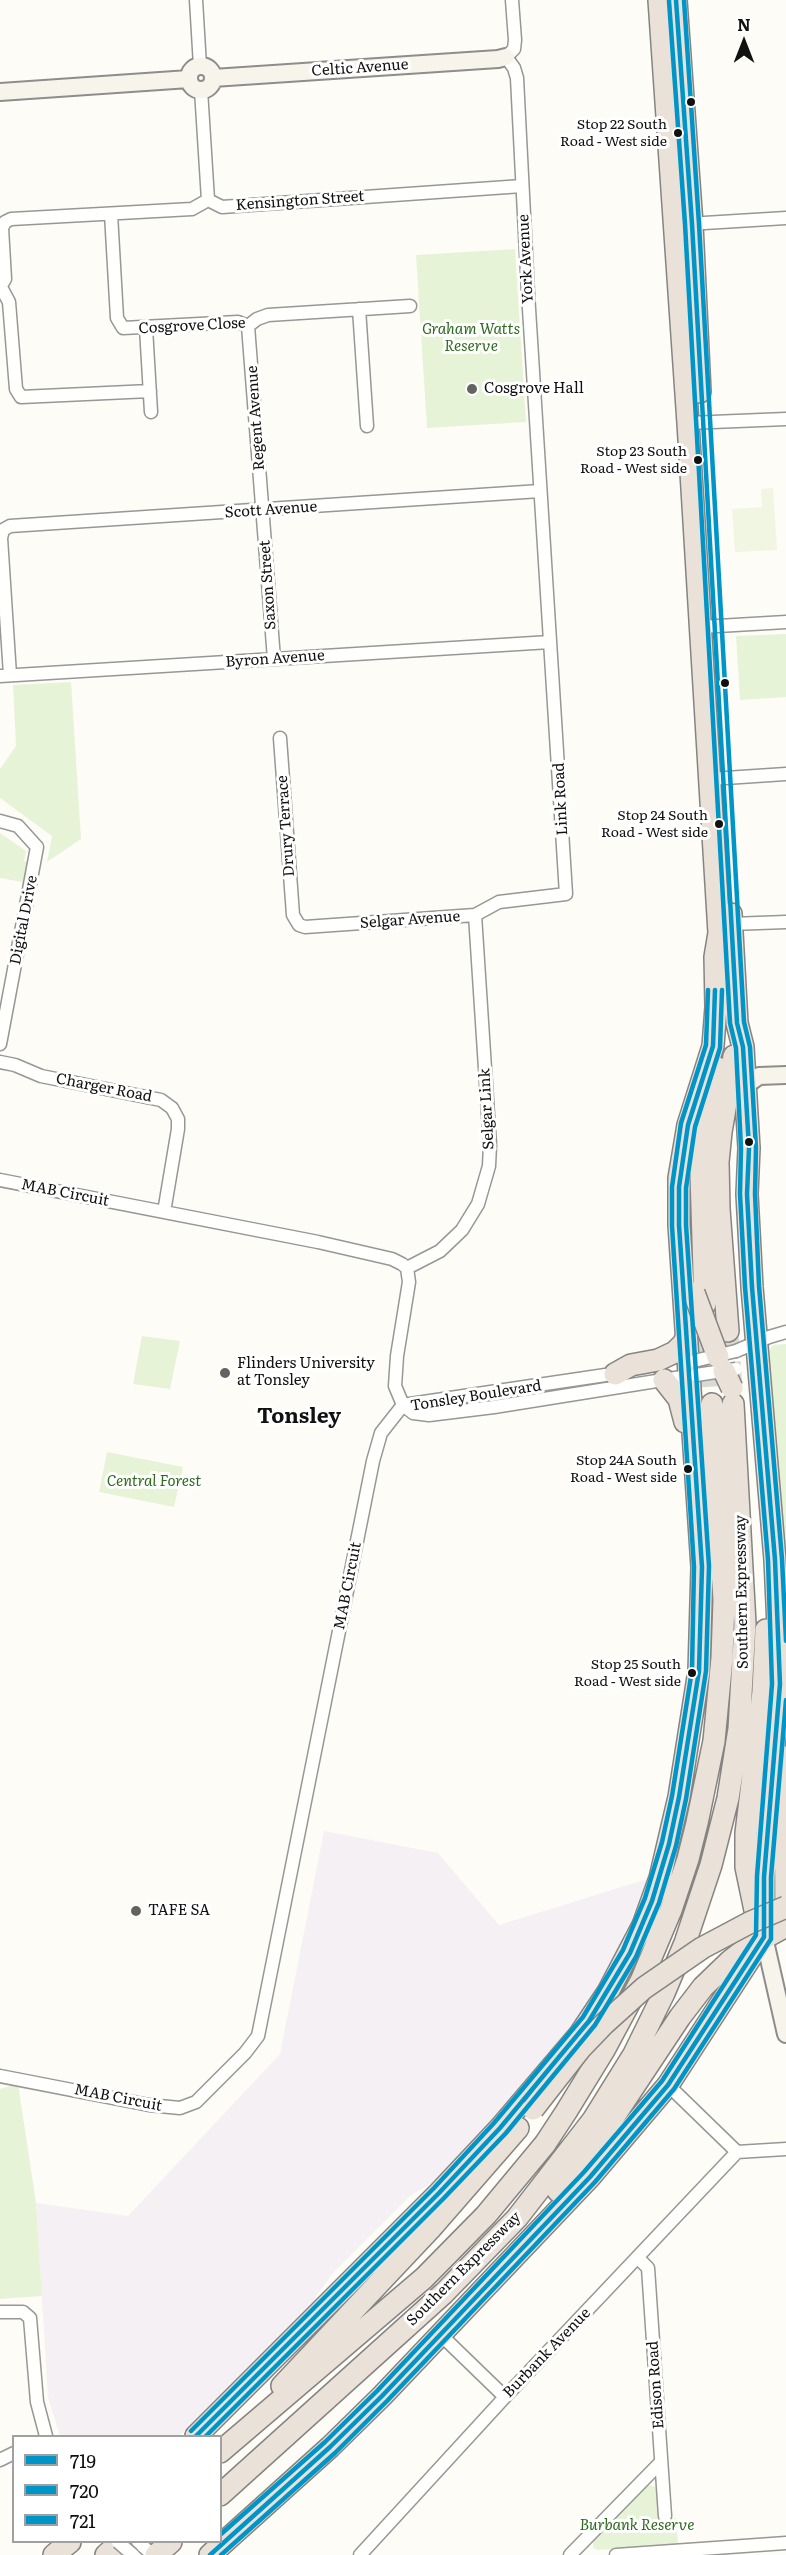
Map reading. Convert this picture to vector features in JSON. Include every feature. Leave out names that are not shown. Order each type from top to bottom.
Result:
[{"type":"highway","points":[[659,0],[683,224]]},
{"type":"highway","points":[[222,2449],[430,2229],[533,2109],[580,2049],[644,1988],[702,1948],[786,1904],[785,1749],[775,1560],[747,1206],[749,1076],[737,1023],[725,928],[683,224],[676,0]]},
{"type":"highway","points":[[641,1981],[681,1828],[693,1756],[700,1690],[702,1567],[692,1368],[687,1335],[680,1238],[680,1166],[692,1110],[713,1046],[716,1007],[715,957],[725,928]]},
{"type":"highway","points":[[699,1299],[701,1175],[722,1034],[725,928]]},
{"type":"highway","points":[[728,1331],[718,1162],[737,1023]]},
{"type":"highway","points":[[680,1238],[699,1299],[728,1362],[757,1464],[766,1614],[763,1692],[746,1848],[752,1902],[764,1935]]},
{"type":"highway","points":[[615,1374],[631,1365],[669,1355],[681,1347],[687,1335]]},
{"type":"highway","points":[[664,1380],[679,1399],[687,1429],[695,1440]]},
{"type":"highway","name":"Southern Expressway","points":[[222,2449],[424,2278],[486,2215],[545,2144],[604,2050],[641,1981],[671,1910],[688,1859],[714,1741],[722,1658],[724,1600],[722,1404],[740,1509],[745,1623],[744,1677],[739,1729],[728,1798],[701,1899],[685,1943],[648,2027],[593,2120],[517,2218],[444,2293],[222,2493]]},
{"type":"highway","points":[[198,2435],[439,2193],[500,2128],[580,2034],[608,1992],[643,1925],[660,1878],[679,1797],[699,1671]]},
{"type":"highway","points":[[210,2555],[330,2447],[441,2336],[590,2177],[668,2085],[764,1935],[764,1877],[771,1768],[780,1684]]},
{"type":"highway","points":[[247,2470],[442,2307],[509,2245],[590,2151],[695,1997],[730,1961],[764,1935],[786,1926]]},
{"type":"highway","points":[[198,2435],[304,2343],[415,2236],[430,2229]]},
{"type":"highway","points":[[54,2555],[68,2543]]},
{"type":"highway","points":[[106,2555],[117,2543]]},
{"type":"highway","points":[[154,2555],[169,2543]]},
{"type":"street","points":[[196,0],[208,200]]},
{"type":"street","points":[[506,57],[514,49],[515,40],[512,0]]},
{"type":"street","name":"Celtic Avenue","points":[[0,92],[506,57]]},
{"type":"street","name":"York Avenue","points":[[506,57],[516,73],[540,491],[555,704]]},
{"type":"street","name":"Kensington Street","points":[[0,287],[5,279],[2,228],[5,222],[11,219],[192,208],[208,200],[222,207],[522,186]]},
{"type":"street","name":"Cosgrove Close","points":[[111,214],[117,318],[123,328],[238,322],[248,326],[268,315],[410,306]]},
{"type":"street","points":[[683,224],[786,218]]},
{"type":"street","points":[[0,287],[9,302],[16,389],[21,397],[150,391]]},
{"type":"street","points":[[359,309],[367,426]]},
{"type":"street","name":"Regent Avenue","points":[[248,326],[263,510]]},
{"type":"street","points":[[146,328],[151,412]]},
{"type":"street","points":[[695,422],[786,419]]},
{"type":"street","name":"Scott Avenue","points":[[5,675],[1,538],[3,530],[10,526],[540,491]]},
{"type":"street","name":"Saxon Street","points":[[263,510],[274,659]]},
{"type":"street","points":[[707,627],[786,622]]},
{"type":"street","name":"Byron Avenue","points":[[5,675],[550,642]]},
{"type":"street","name":"Link Road","points":[[555,704],[566,894]]},
{"type":"street","name":"Drury Terrace","points":[[280,738],[293,915]]},
{"type":"street","points":[[717,779],[786,774]]},
{"type":"street","name":"Digital Drive","points":[[0,821],[18,826],[37,847],[1,1035]]},
{"type":"street","name":"Selgar Avenue","points":[[293,915],[299,925],[305,927],[475,915],[499,902],[566,894]]},
{"type":"street","name":"Selgar Link","points":[[407,1269],[440,1251],[462,1230],[478,1204],[489,1166],[490,1145],[475,915]]},
{"type":"street","points":[[725,928],[786,922]]},
{"type":"street","name":"Charger Road","points":[[0,1062],[15,1065],[41,1076],[161,1100],[172,1108],[178,1119],[178,1129],[164,1212]]},
{"type":"street","points":[[749,1076],[786,1075]]},
{"type":"street","name":"MAB Circuit","points":[[0,1180],[392,1259],[407,1269]]},
{"type":"street","points":[[403,1406],[395,1386],[395,1376],[409,1282],[407,1269]]},
{"type":"street","name":"Tonsley Boulevard","points":[[728,1362],[757,1342],[786,1332]]},
{"type":"street","name":"Tonsley Boulevard","points":[[403,1406],[615,1374],[692,1368],[728,1362],[759,1366]]},
{"type":"street","name":"Tonsley Boulevard","points":[[403,1406],[413,1413],[429,1415],[494,1407],[664,1380],[692,1368]]},
{"type":"street","name":"MAB Circuit","points":[[0,2076],[149,2105],[180,2108],[196,2103],[245,2053],[258,2036],[373,1461],[381,1433],[403,1406]]},
{"type":"street","points":[[786,1904],[772,1912],[764,1935],[786,2034]]},
{"type":"street","points":[[668,2085],[737,2152],[786,2149]]},
{"type":"street","name":"Burbank Avenue","points":[[360,2555],[505,2397],[737,2152]]},
{"type":"street","name":"Edison Road","points":[[638,2258],[648,2268],[665,2516]]},
{"type":"street","points":[[0,2312],[27,2313],[31,2322],[37,2402],[46,2435]]},
{"type":"street","points":[[441,2336],[505,2397]]},
{"type":"street","points":[[570,2555],[661,2462]]},
{"type":"street","points":[[121,2543],[133,2555]]},
{"type":"street","points":[[140,2543],[154,2555]]},
{"type":"street","points":[[616,2555],[786,2543]]},
{"type":"shaded area","points":[[324,1831],[438,1853],[499,1925],[647,1879],[631,1920],[587,2008],[532,2078],[433,2182],[411,2195],[334,2272],[316,2296],[312,2314],[228,2398],[179,2435],[60,2435],[48,2397],[36,2203],[128,2216],[280,2054]]},
{"type":"green space","name":"Graham Watts Reserve","points":[[515,249],[526,422],[427,428],[416,255]]},
{"type":"green space","points":[[773,488],[777,550],[735,552],[732,509],[762,507],[761,489]]},
{"type":"green space","points":[[786,634],[786,697],[740,700],[736,636]]},
{"type":"green space","points":[[71,682],[81,839],[47,862],[52,836],[0,798],[0,769],[16,746],[13,685]]},
{"type":"green space","points":[[0,833],[26,851],[24,861],[31,863],[26,887],[22,886],[22,882],[0,878]]},
{"type":"green space","points":[[142,1336],[180,1341],[170,1389],[133,1384]]},
{"type":"green space","points":[[786,1344],[786,1569],[769,1351],[773,1345]]},
{"type":"green space","name":"Central Forest","points":[[107,1452],[183,1467],[174,1507],[99,1492]]},
{"type":"green space","points":[[18,2084],[36,2203],[42,2296],[0,2299],[0,2089]]},
{"type":"green space","name":"Burbank Reserve","points":[[647,2484],[657,2488],[658,2519],[676,2518],[678,2545],[598,2550],[593,2548],[593,2541]]},
{"type":"tunnel","points":[[728,1331],[732,1390]]},
{"type":"tunnel","points":[[707,1335],[712,1404]]},
{"type":"transit line","name":"719","points":[[210,2555],[330,2447],[382,2396],[590,2177],[668,2085],[764,1937],[764,1877],[780,1684],[775,1560],[752,1287],[747,1194],[749,1148],[743,1047],[737,1023],[692,224],[676,0]]},
{"type":"transit line","name":"720","points":[[684,0],[699,224],[744,1022],[750,1047],[756,1148],[755,1194],[759,1286],[782,1559],[786,1641]]},
{"type":"transit line","name":"721","points":[[222,2533],[325,2442],[377,2391],[584,2172],[662,2081],[756,1935],[757,1876],[772,1684],[768,1560],[745,1287],[736,1048],[730,1023],[685,224],[669,1]]},
{"type":"transit line","name":"721","points":[[191,2431],[434,2188],[494,2123],[583,2017],[623,1950],[645,1898],[662,1842],[672,1796],[692,1670],[694,1567],[672,1226],[672,1187],[681,1123],[706,1045],[708,990]]},
{"type":"transit line","name":"719","points":[[197,2435],[439,2193],[500,2128],[589,2021],[630,1953],[652,1901],[669,1844],[679,1797],[699,1671],[702,1567],[679,1225],[679,1187],[688,1125],[713,1046],[715,990]]},
{"type":"transit line","name":"720","points":[[207,2435],[506,2133],[595,2025],[636,1957],[659,1903],[676,1846],[686,1799],[706,1671],[709,1566],[686,1225],[686,1188],[695,1127],[720,1048],[722,990]]},
{"type":"transit line","name":"720","points":[[221,2555],[335,2453],[387,2401],[595,2182],[674,2089],[771,1939],[771,1877],[786,1700]]},
{"type":"place","name":"Stop 22 South Road - West side","points":[[678,133]]},
{"type":"place","name":"Cosgrove Hall","points":[[472,389]]},
{"type":"place","name":"Stop 23 South Road - West side","points":[[698,460]]},
{"type":"place","name":"Stop 24 South Road - West side","points":[[719,824]]},
{"type":"place","name":"Flinders University at Tonsley","points":[[225,1373]]},
{"type":"place","name":"Stop 24A South Road - West side","points":[[688,1469]]},
{"type":"place","name":"Stop 25 South Road - West side","points":[[692,1673]]},
{"type":"place","name":"TAFE SA","points":[[136,1911]]},
{"type":"district","name":"Tonsley","points":[[299,1417]]}]
